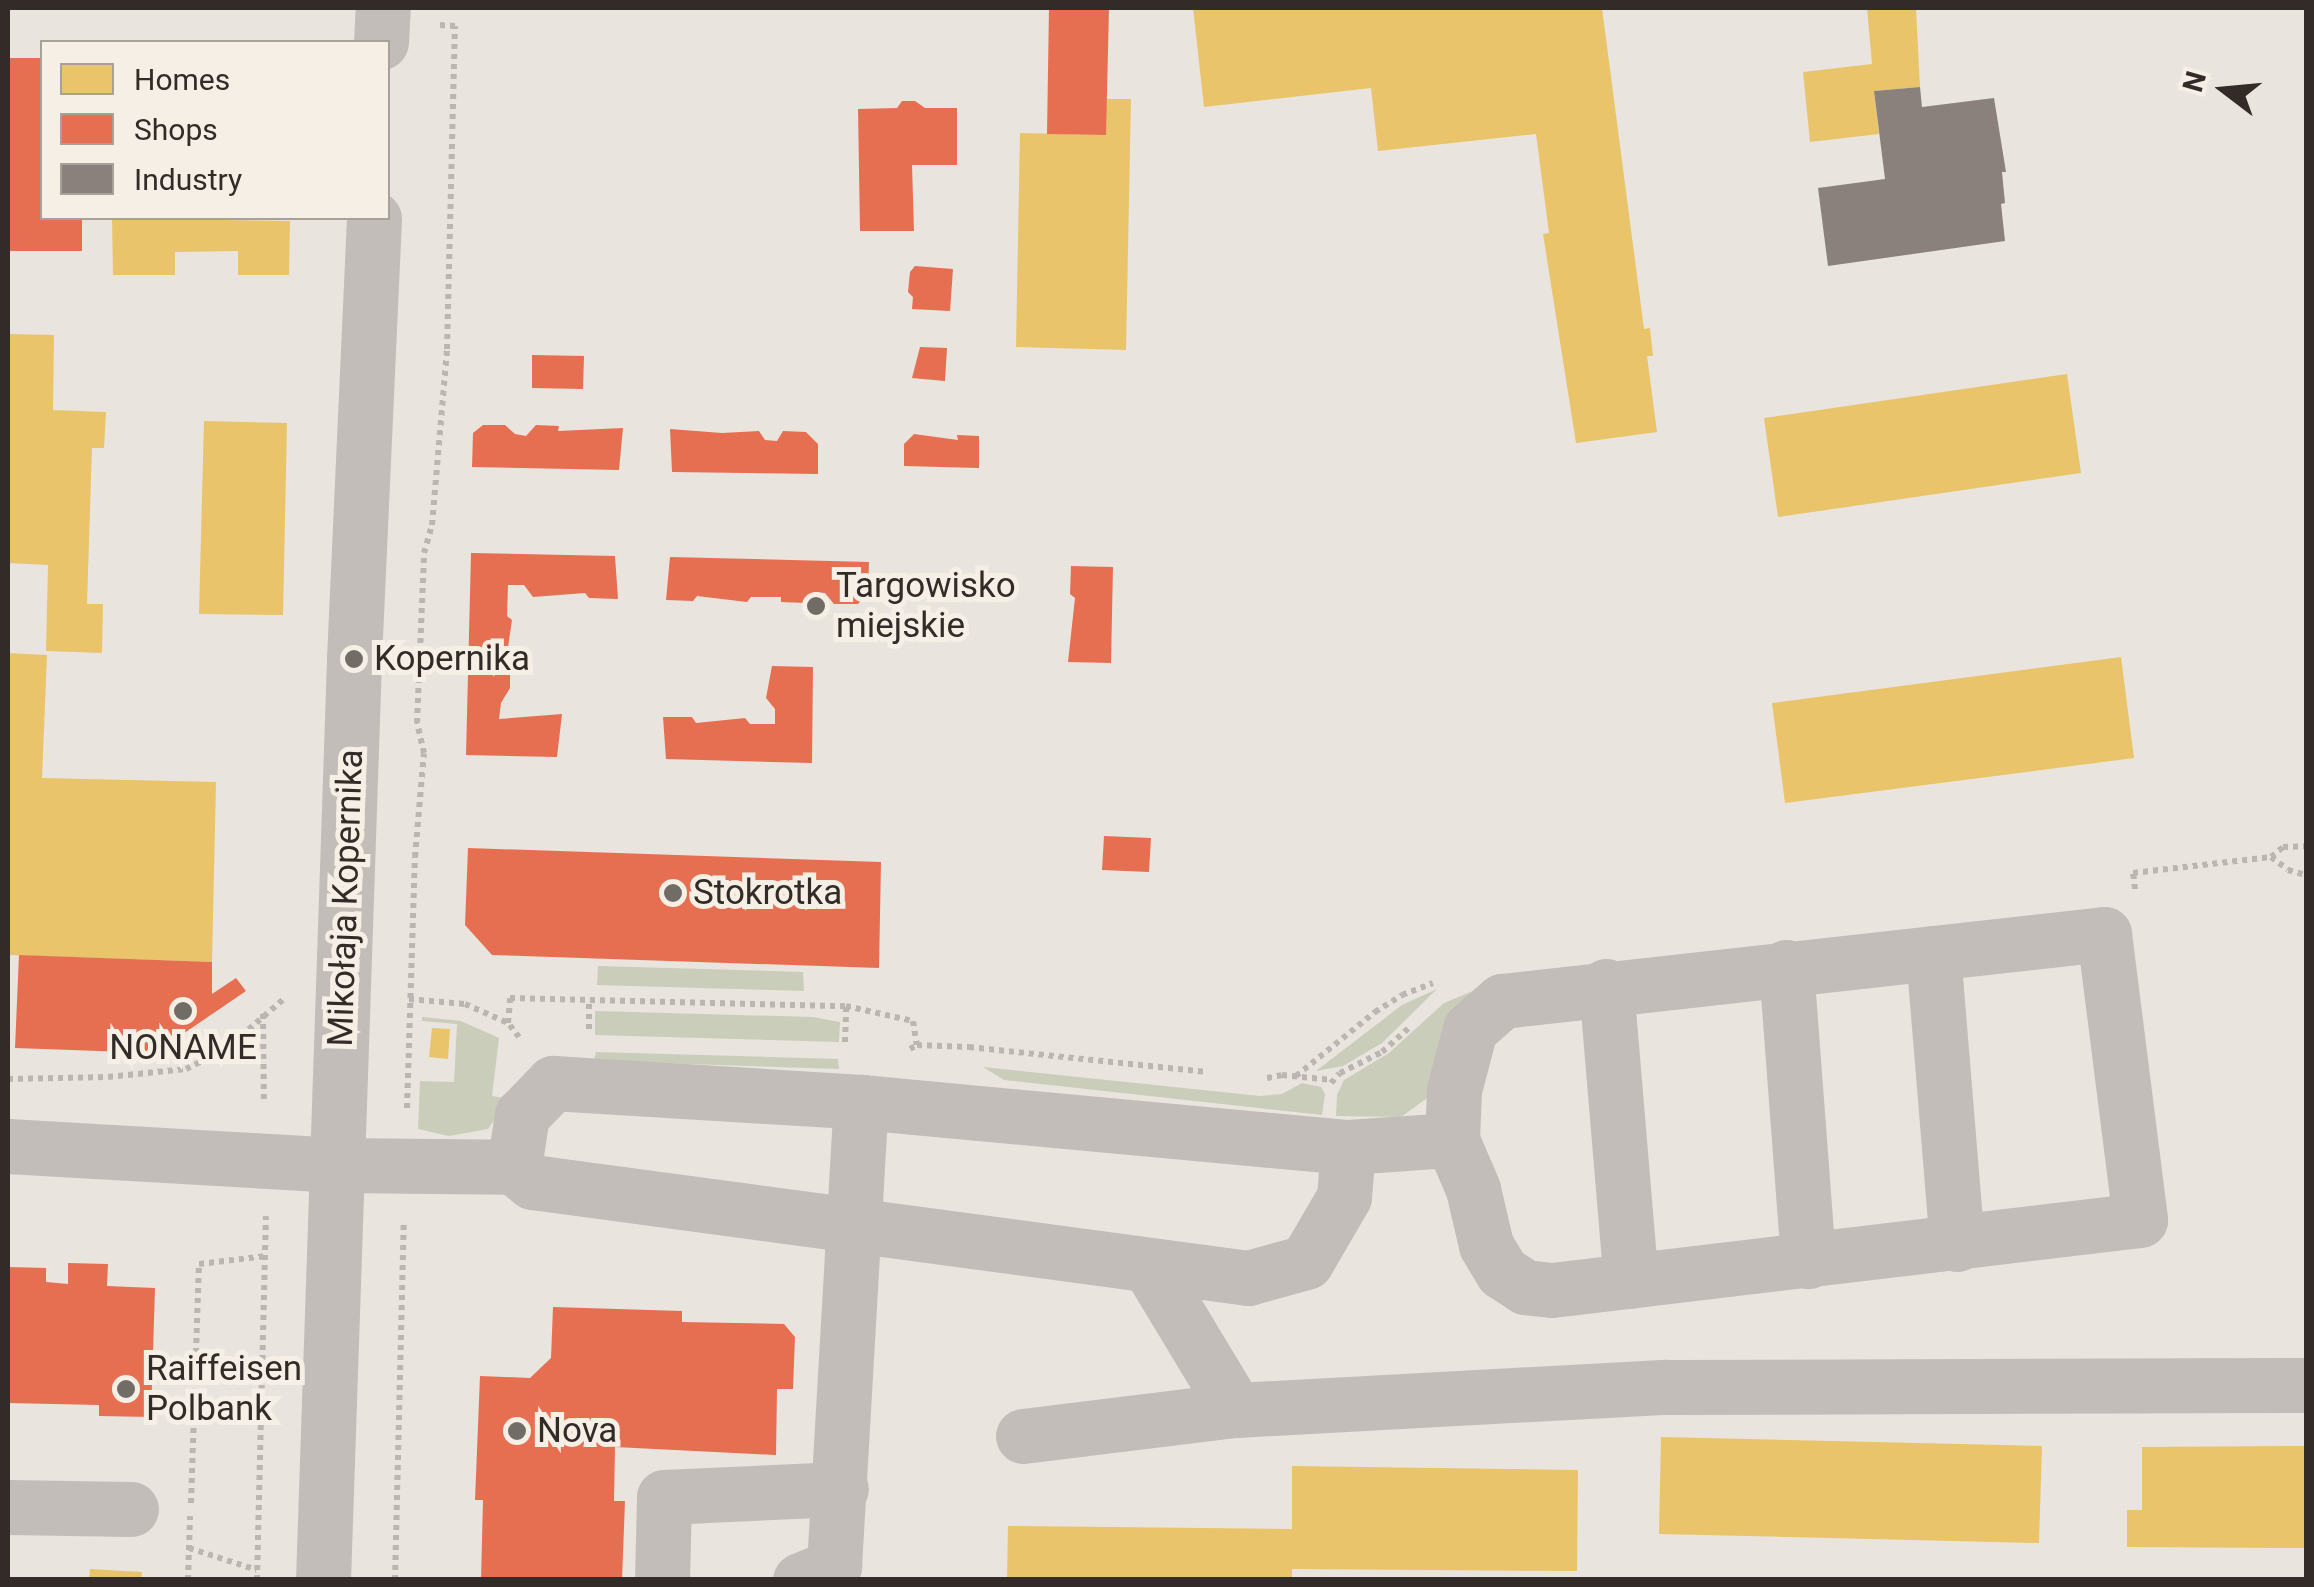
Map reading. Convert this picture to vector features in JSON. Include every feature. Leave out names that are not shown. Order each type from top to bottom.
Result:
[{"type":"street","name":"Mikołaja Kopernika","points":[[323,1580],[374,220]]},
{"type":"street","points":[[2104,934],[2140,1220],[1552,1290],[1526,1286],[1502,1272],[1486,1245],[1473,1189],[1452,1140],[1454,1090],[1470,1028],[1502,1001],[1606,986],[1933,952],[2104,934]]},
{"type":"street","points":[[1933,952],[1957,1244]]},
{"type":"street","points":[[1786,967],[1808,1261]]},
{"type":"street","points":[[1606,986],[1632,1281]]},
{"type":"street","points":[[514,1167],[522,1115],[553,1083],[862,1102],[1336,1146],[1452,1140]]},
{"type":"street","points":[[800,1580],[834,1566],[862,1102]]},
{"type":"street","points":[[8,1146],[337,1165],[514,1167],[532,1182],[1248,1278],[1306,1262],[1344,1198],[1336,1146]]},
{"type":"street","points":[[1149,1266],[1236,1410]]},
{"type":"street","points":[[1023,1436],[1236,1410],[1666,1387],[2304,1385]]},
{"type":"street","points":[[662,1580],[664,1498],[841,1488]]},
{"type":"street","points":[[8,1508],[131,1509]]},
{"type":"path","points":[[382,24],[455,26],[448,349],[432,524],[424,553],[417,724],[424,753],[410,999],[394,1580]]},
{"type":"path","points":[[2214,864],[2270,857],[2283,847],[2306,846]]},
{"type":"path","points":[[2270,857],[2288,870],[2306,875]]},
{"type":"path","points":[[1296,1076],[1343,1034],[1402,994],[1431,983],[1445,986]]},
{"type":"path","points":[[392,999],[465,1004],[508,1023],[510,998],[846,1006],[914,1021],[916,1044],[1213,1072]]},
{"type":"path","points":[[588,1035],[589,998]]},
{"type":"path","points":[[845,1042],[846,1006]]},
{"type":"path","points":[[8,1078],[186,1069],[226,1049],[263,1014],[266,1256],[257,1580]]},
{"type":"path","points":[[1250,1076],[1332,1080],[1382,1052],[1420,1018]]},
{"type":"path","points":[[1332,1080],[1336,1146]]},
{"type":"path","points":[[188,1580],[199,1264],[266,1256]]},
{"type":"path","points":[[189,1548],[258,1570]]},
{"type":"green space","points":[[598,966],[803,972],[804,991],[597,985]]},
{"type":"green space","points":[[1509,976],[1430,1096],[1401,1117],[1336,1116],[1337,1095],[1344,1080],[1389,1053],[1444,1003]]},
{"type":"green space","points":[[1437,989],[1382,1043],[1343,1066],[1316,1071],[1402,1005]]},
{"type":"green space","points":[[595,1011],[813,1017],[840,1022],[839,1042],[595,1035]]},
{"type":"green space","points":[[422,1017],[461,1021],[499,1038],[492,1096],[509,1099],[488,1129],[449,1136],[418,1129],[420,1081],[454,1082],[457,1024],[422,1021]]},
{"type":"green space","points":[[596,1052],[838,1059],[839,1069],[594,1061]]},
{"type":"green space","points":[[983,1067],[1260,1096],[1282,1094],[1302,1083],[1321,1087],[1325,1094],[1322,1115],[1004,1080]]},
{"type":"building: Homes","points":[[1193,8],[1602,8],[1644,329],[1650,328],[1653,356],[1647,356],[1657,432],[1576,443],[1543,234],[1549,233],[1536,134],[1378,151],[1371,88],[1204,107]]},
{"type":"building: Homes","points":[[1867,8],[1916,8],[1920,87],[1874,91],[1879,134],[1810,142],[1803,72],[1872,64]]},
{"type":"building: Homes","points":[[1106,99],[1131,99],[1126,350],[1016,347],[1020,133],[1106,135]]},
{"type":"building: Homes","points":[[112,220],[290,221],[289,275],[238,275],[238,251],[175,252],[175,275],[113,275]]},
{"type":"building: Homes","points":[[8,334],[54,335],[53,410],[106,412],[104,448],[92,448],[87,604],[103,604],[102,653],[46,651],[48,565],[8,563]]},
{"type":"building: Homes","points":[[2067,374],[2081,473],[1778,517],[1764,418]]},
{"type":"building: Homes","points":[[204,421],[287,423],[283,615],[199,614]]},
{"type":"building: Homes","points":[[8,653],[47,655],[42,778],[216,782],[212,962],[8,955]]},
{"type":"building: Homes","points":[[2121,657],[2134,758],[1785,803],[1772,703]]},
{"type":"building: Homes","points":[[432,1028],[450,1029],[448,1059],[429,1057]]},
{"type":"building: Homes","points":[[1661,1437],[2042,1446],[2039,1543],[1659,1534]]},
{"type":"building: Homes","points":[[2306,1446],[2306,1548],[2127,1547],[2127,1510],[2142,1510],[2142,1447]]},
{"type":"building: Homes","points":[[1292,1466],[1578,1470],[1577,1571],[1292,1569],[1292,1580],[1007,1580],[1008,1526],[1292,1529]]},
{"type":"building: Homes","points":[[90,1569],[142,1572],[141,1580],[89,1580]]},
{"type":"building: Shops","points":[[1049,8],[1109,8],[1106,135],[1047,134]]},
{"type":"building: Shops","points":[[8,58],[40,58],[40,220],[82,220],[82,251],[8,251]]},
{"type":"building: Shops","points":[[902,101],[915,101],[925,108],[957,108],[957,165],[912,165],[914,231],[860,231],[858,109],[897,108]]},
{"type":"building: Shops","points":[[915,266],[953,269],[950,311],[912,309],[913,297],[908,292],[910,272]]},
{"type":"building: Shops","points":[[920,347],[947,348],[945,381],[912,378]]},
{"type":"building: Shops","points":[[532,355],[584,356],[583,389],[532,388]]},
{"type":"building: Shops","points":[[483,425],[505,425],[515,434],[526,436],[536,425],[559,426],[558,431],[623,428],[619,470],[472,467],[473,433]]},
{"type":"building: Shops","points":[[670,429],[759,431],[765,440],[777,441],[783,431],[806,432],[818,444],[818,474],[672,472]]},
{"type":"building: Shops","points":[[914,434],[958,440],[957,435],[979,436],[979,468],[904,466],[904,444]]},
{"type":"building: Shops","points":[[471,553],[615,556],[618,599],[589,598],[585,593],[533,597],[524,585],[508,585],[507,616],[512,620],[506,661],[510,666],[510,688],[501,703],[499,719],[562,714],[557,757],[466,755]]},
{"type":"building: Shops","points":[[670,557],[869,562],[868,593],[858,604],[834,604],[825,593],[815,592],[806,603],[781,602],[781,597],[751,597],[747,602],[697,596],[693,601],[666,600]]},
{"type":"building: Shops","points":[[1071,566],[1113,567],[1111,663],[1068,662],[1075,598],[1070,594]]},
{"type":"building: Shops","points":[[772,666],[813,667],[812,763],[666,759],[663,717],[692,717],[696,723],[745,718],[750,724],[775,724],[775,709],[766,698]]},
{"type":"building: Shops","points":[[1104,836],[1151,838],[1149,872],[1102,870]]},
{"type":"building: Shops","name":"Stokrotka","points":[[468,848],[881,862],[879,968],[492,955],[465,925]]},
{"type":"building: Shops","points":[[19,955],[212,962],[212,994],[236,978],[246,991],[155,1053],[15,1048]]},
{"type":"building: Shops","points":[[68,1263],[108,1264],[107,1286],[155,1288],[151,1417],[99,1416],[99,1405],[8,1403],[8,1267],[46,1268],[46,1282],[68,1284]]},
{"type":"building: Shops","points":[[553,1307],[682,1311],[682,1322],[784,1324],[795,1337],[793,1389],[777,1389],[776,1455],[615,1447],[614,1501],[625,1501],[622,1580],[481,1580],[483,1500],[475,1500],[480,1376],[530,1378],[551,1358]]},
{"type":"building: Industry","points":[[1920,87],[1922,107],[1994,98],[2006,172],[2002,172],[2005,203],[2001,204],[2005,241],[1828,266],[1818,188],[1885,179],[1874,91]]},
{"type":"place","name":"Targowisko miejskie","points":[[816,606]]},
{"type":"place","name":"Kopernika","points":[[354,659]]},
{"type":"place","name":"Stokrotka","points":[[673,893]]},
{"type":"place","name":"NONAME","points":[[183,1011]]},
{"type":"place","name":"Raiffeisen Polbank","points":[[126,1389]]},
{"type":"place","name":"Nova","points":[[517,1431]]}]
